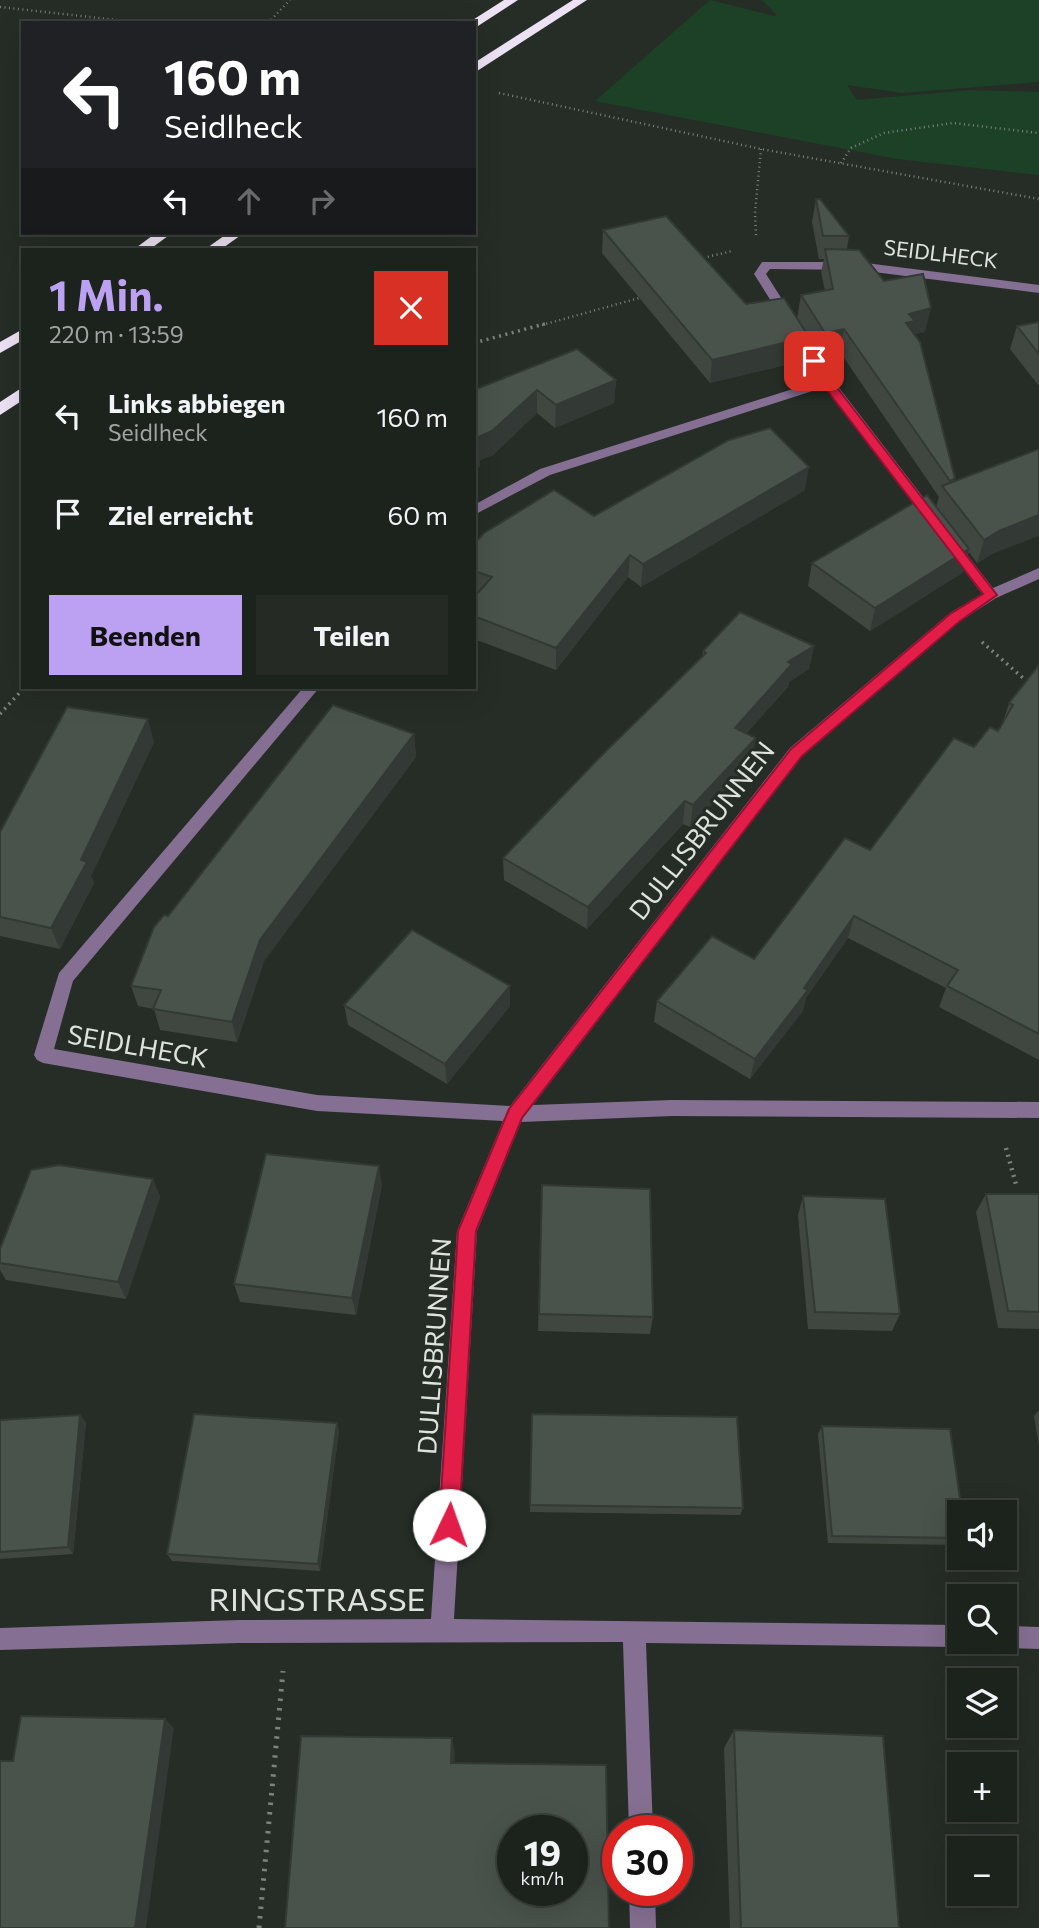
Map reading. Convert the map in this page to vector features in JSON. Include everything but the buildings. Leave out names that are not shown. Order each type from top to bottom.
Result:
[{"type":"highway","points":[[476,22],[512,0]]},
{"type":"highway","points":[[476,68],[581,0]]},
{"type":"highway","points":[[143,248],[162,235]]},
{"type":"highway","points":[[214,248],[234,235]]},
{"type":"highway","points":[[0,349],[21,334]]},
{"type":"highway","points":[[0,410],[21,394]]},
{"type":"street","name":"SEIDLHECK","points":[[766,265],[858,266],[1039,289]]},
{"type":"street","points":[[766,265],[760,274],[828,382],[990,595]]},
{"type":"street","points":[[476,510],[545,472],[828,382]]},
{"type":"street","name":"DULLISBRUNNEN","points":[[442,1631],[467,1231],[515,1114],[796,752],[955,617],[990,595],[1039,573]]},
{"type":"street","name":"SEIDLHECK","points":[[310,689],[65,978],[43,1055],[317,1103],[515,1114]]},
{"type":"street","points":[[515,1114],[672,1108],[1039,1110]]},
{"type":"street","name":"RINGSTRASSE","points":[[0,1639],[286,1630],[947,1636]]},
{"type":"street","points":[[634,1631],[640,1815]]},
{"type":"street","points":[[1017,1637],[1039,1637]]},
{"type":"street","points":[[642,1906],[643,1928]]},
{"type":"path","points":[[270,21],[290,0]]},
{"type":"path","points":[[0,7],[126,21]]},
{"type":"path","points":[[517,97],[761,149],[1039,199]]},
{"type":"path","points":[[841,163],[851,148],[884,133],[953,123],[1039,133]]},
{"type":"path","points":[[761,149],[755,214],[756,244],[766,265]]},
{"type":"path","points":[[697,260],[756,244]]},
{"type":"path","points":[[476,342],[648,296]]},
{"type":"path","points":[[955,617],[1039,692]]},
{"type":"path","points":[[0,714],[23,689]]},
{"type":"path","points":[[259,1928],[286,1630]]},
{"type":"green space","points":[[710,0],[774,16],[777,15],[762,0],[1039,0],[1039,82],[902,93],[847,85],[857,100],[971,90],[1039,92],[1039,175],[897,159],[595,101]]},
{"type":"route","points":[[449,1525],[467,1231],[515,1114],[796,752],[955,617],[990,595],[814,361]]}]
